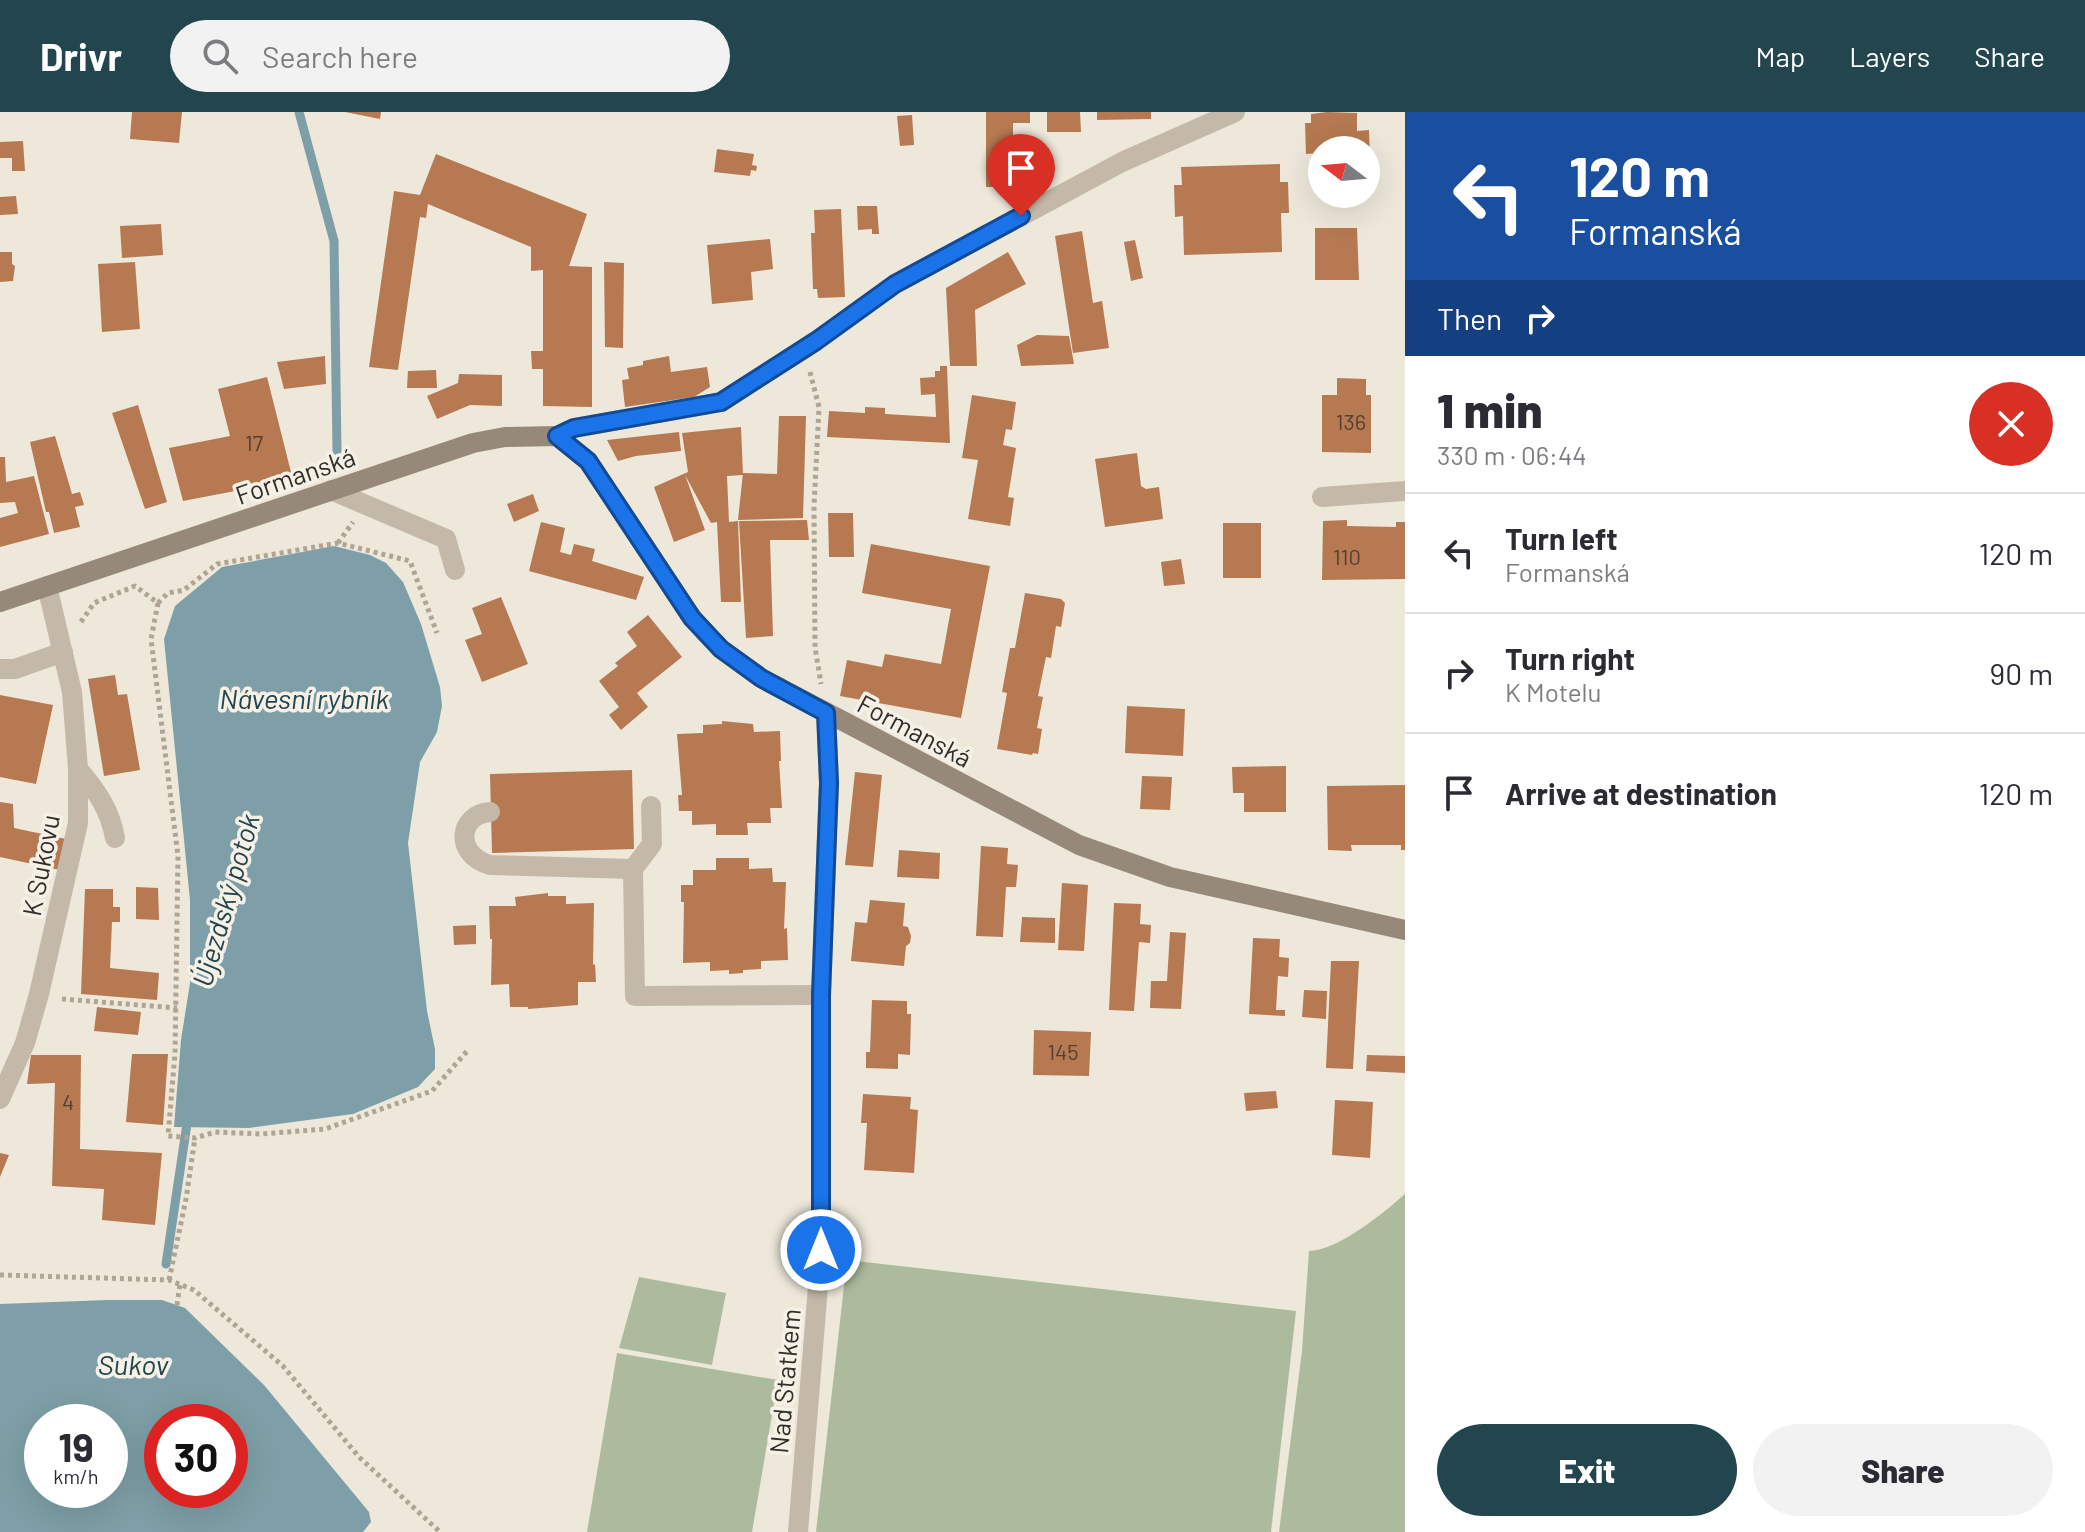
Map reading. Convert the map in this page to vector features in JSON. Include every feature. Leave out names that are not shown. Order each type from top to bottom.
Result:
[{"type":"street","points":[[557,436],[574,428],[721,402],[798,353],[895,284],[1122,162],[1235,112]]},
{"type":"street","name":"Formanská","points":[[0,602],[473,443],[505,437],[557,436],[588,461],[692,618],[721,649],[761,678],[1079,845],[1170,877],[1405,930]]},
{"type":"street","points":[[331,490],[446,539],[455,570]]},
{"type":"street","points":[[1322,497],[1405,491]]},
{"type":"street","name":"K Sukovu","points":[[0,1099],[25,1043],[63,897],[78,823],[78,769],[72,692],[47,586]]},
{"type":"street","points":[[0,669],[15,669],[63,652]]},
{"type":"street","name":"Nad Statkem","points":[[798,1532],[821,1250],[821,995],[829,783],[826,713]]},
{"type":"street","points":[[78,769],[96,790],[111,817],[115,838]]},
{"type":"street","points":[[651,806],[652,844],[633,869],[635,996],[821,995]]},
{"type":"street","points":[[490,812],[482,812],[465,831],[465,848],[475,860],[490,865],[633,869]]},
{"type":"path","points":[[798,353],[810,370],[819,407],[814,506],[815,647],[826,713]]},
{"type":"path","points":[[437,633],[410,561],[338,543],[217,564],[184,590],[168,593],[158,603],[151,639],[178,856],[177,1008],[168,1136],[195,1138],[215,1132],[261,1134],[325,1129],[432,1091],[468,1050]]},
{"type":"path","points":[[78,630],[94,603],[135,586],[158,603]]},
{"type":"path","points":[[75,1002],[177,1008]]},
{"type":"path","points":[[169,1280],[195,1138]]},
{"type":"path","points":[[0,1275],[169,1280],[194,1290],[283,1366],[359,1457],[440,1532]]},
{"type":"path","points":[[177,1305],[180,1284]]},
{"type":"green space","points":[[1405,1194],[1405,1532],[1279,1532],[1302,1351],[1309,1251],[1346,1238]]},
{"type":"green space","points":[[847,1260],[1296,1311],[1271,1532],[816,1532]]},
{"type":"green space","points":[[639,1277],[726,1293],[712,1365],[619,1348]]},
{"type":"green space","points":[[617,1353],[778,1380],[752,1532],[587,1532]]},
{"type":"water","name":"Návesní rybník","points":[[334,546],[370,555],[386,563],[403,582],[421,624],[440,687],[442,706],[437,732],[420,762],[408,843],[435,1069],[418,1087],[353,1114],[249,1128],[174,1127],[181,1040],[190,983],[190,900],[164,639],[175,606],[222,567]]},
{"type":"water","name":"Sukov","points":[[108,1300],[162,1300],[185,1308],[264,1385],[369,1512],[371,1522],[363,1532],[0,1532],[0,1304]]},
{"type":"building","points":[[132,112],[182,112],[179,143],[130,139]]},
{"type":"building","points":[[345,112],[381,112],[380,119]]},
{"type":"building","points":[[986,112],[1030,112],[1030,123],[1013,123],[1013,187],[986,187]]},
{"type":"building","points":[[1047,112],[1080,112],[1081,132],[1047,132]]},
{"type":"building","points":[[1097,112],[1151,112],[1151,119],[1097,120]]},
{"type":"building","points":[[1357,113],[1357,131],[1369,130],[1369,136],[1308,136],[1306,154],[1305,123],[1311,123],[1311,114]]},
{"type":"building","points":[[912,115],[914,145],[900,146],[897,116]]},
{"type":"building","points":[[23,141],[25,171],[12,171],[12,158],[0,158],[0,142]]},
{"type":"building","points":[[717,149],[754,154],[752,165],[757,166],[756,171],[751,170],[750,176],[714,172]]},
{"type":"building","points":[[436,154],[587,214],[569,266],[592,267],[592,407],[543,406],[543,369],[532,369],[531,351],[543,351],[543,270],[531,271],[531,247],[428,204],[426,218],[420,217],[398,370],[369,367],[394,191],[420,195]]},
{"type":"building","points":[[1280,164],[1280,182],[1288,182],[1289,213],[1281,213],[1282,252],[1184,255],[1183,216],[1175,217],[1174,185],[1182,185],[1181,167]]},
{"type":"building","points":[[16,196],[18,214],[0,215],[0,197]]},
{"type":"building","points":[[857,206],[877,206],[879,234],[872,234],[872,229],[858,230]]},
{"type":"building","points":[[841,209],[845,297],[818,298],[817,289],[813,289],[811,233],[815,233],[814,210]]},
{"type":"building","points":[[161,224],[163,255],[122,258],[120,226]]},
{"type":"building","points":[[1315,228],[1357,228],[1359,280],[1315,280]]},
{"type":"building","points":[[1082,231],[1093,303],[1102,301],[1109,348],[1073,353],[1055,236]]},
{"type":"building","points":[[770,239],[773,269],[751,272],[753,300],[712,304],[707,245]]},
{"type":"building","points":[[1135,240],[1143,278],[1131,281],[1124,242]]},
{"type":"building","points":[[0,252],[12,252],[12,264],[15,266],[13,281],[0,282]]},
{"type":"building","points":[[1008,252],[1026,284],[975,310],[977,366],[950,366],[946,288]]},
{"type":"building","points":[[135,262],[140,329],[102,332],[98,264]]},
{"type":"building","points":[[604,262],[624,263],[623,348],[605,347]]},
{"type":"building","points":[[1037,335],[1069,336],[1074,364],[1021,366],[1017,345]]},
{"type":"building","points":[[325,356],[326,384],[284,389],[277,362]]},
{"type":"building","points":[[669,356],[671,372],[707,367],[710,387],[694,397],[625,407],[622,380],[629,379],[627,368]]},
{"type":"building","points":[[940,366],[947,366],[950,443],[827,437],[829,411],[865,413],[865,407],[885,408],[885,414],[936,417],[935,394],[921,395],[920,378],[935,377],[935,371],[940,371]]},
{"type":"building","points":[[436,370],[437,388],[407,388],[408,371]]},
{"type":"building","points":[[459,374],[502,375],[502,406],[470,405],[437,419],[427,396],[458,383]]},
{"type":"building","points":[[267,377],[293,480],[183,501],[169,448],[230,436],[218,389]]},
{"type":"building","points":[[1337,378],[1366,379],[1366,395],[1371,395],[1371,453],[1322,452],[1322,395],[1337,395]]},
{"type":"building","points":[[972,395],[1016,402],[1012,430],[1006,429],[1003,445],[1016,448],[1008,497],[1014,498],[1010,526],[968,519],[978,460],[962,458]]},
{"type":"building","points":[[138,405],[167,502],[145,509],[112,413]]},
{"type":"building","points":[[779,416],[806,416],[803,518],[738,520],[743,473],[777,474]]},
{"type":"building","points":[[741,427],[743,475],[727,476],[729,522],[738,521],[741,602],[721,602],[717,522],[711,523],[685,475],[705,530],[674,542],[654,487],[688,472],[682,433]]},
{"type":"building","points":[[679,432],[681,451],[618,461],[607,440]]},
{"type":"building","points":[[55,436],[72,494],[80,492],[84,505],[75,507],[80,527],[54,533],[30,442]]},
{"type":"building","points":[[1137,453],[1141,486],[1146,489],[1159,487],[1163,519],[1105,527],[1095,459]]},
{"type":"building","points":[[0,457],[5,457],[6,482],[34,476],[49,534],[0,547],[0,518],[18,513],[15,502],[0,503]]},
{"type":"building","points":[[533,494],[539,511],[514,522],[507,504]]},
{"type":"building","points":[[828,513],[853,513],[854,557],[829,557]]},
{"type":"building","points":[[807,520],[809,540],[770,540],[773,636],[746,638],[739,521]]},
{"type":"building","points":[[1347,520],[1347,526],[1396,527],[1396,522],[1405,522],[1405,579],[1322,580],[1323,521]]},
{"type":"building","points":[[541,522],[565,528],[560,552],[571,555],[574,544],[595,549],[592,561],[644,577],[636,600],[529,571]]},
{"type":"building","points":[[1223,523],[1261,523],[1261,578],[1223,578]]},
{"type":"building","points":[[871,544],[990,566],[961,718],[840,696],[847,660],[882,667],[885,654],[941,664],[951,609],[862,593]]},
{"type":"building","points":[[1181,559],[1185,584],[1164,586],[1161,562]]},
{"type":"building","points":[[1025,593],[1061,599],[1065,603],[1061,627],[1056,626],[1051,658],[1046,657],[1038,696],[1043,697],[1037,728],[1042,729],[1038,754],[1032,755],[997,749],[1007,693],[1002,692],[1010,648],[1015,648]]},
{"type":"building","points":[[501,597],[528,664],[482,682],[465,640],[482,634],[472,608]]},
{"type":"building","points":[[648,615],[682,657],[637,693],[648,707],[621,730],[609,715],[619,707],[599,681],[618,666],[615,663],[637,646],[627,632]]},
{"type":"building","points":[[115,675],[118,695],[127,694],[140,770],[104,776],[88,679]]},
{"type":"building","points":[[0,695],[53,705],[36,784],[0,777]]},
{"type":"building","points":[[1127,706],[1185,709],[1183,756],[1125,753]]},
{"type":"building","points":[[722,721],[753,724],[754,732],[780,731],[782,808],[770,808],[771,823],[747,823],[748,835],[716,835],[716,824],[692,825],[692,811],[679,811],[678,795],[682,795],[677,734],[703,733],[703,725],[722,724]]},
{"type":"building","points":[[1286,766],[1286,812],[1244,812],[1244,793],[1233,793],[1232,767]]},
{"type":"building","points":[[632,770],[634,849],[492,853],[490,774]]},
{"type":"building","points":[[855,772],[882,775],[873,867],[845,865]]},
{"type":"building","points":[[1142,776],[1172,777],[1170,810],[1140,809]]},
{"type":"building","points":[[1405,785],[1405,850],[1401,850],[1401,845],[1351,845],[1352,851],[1328,850],[1327,786]]},
{"type":"building","points":[[0,802],[13,804],[14,828],[66,839],[60,870],[0,857]]},
{"type":"building","points":[[981,846],[1008,848],[1007,864],[1018,865],[1016,887],[1006,887],[1003,937],[976,936]]},
{"type":"building","points":[[899,850],[940,853],[939,879],[897,877]]},
{"type":"building","points":[[716,858],[749,858],[749,869],[772,868],[773,882],[786,882],[784,929],[787,928],[788,960],[761,961],[761,969],[729,974],[729,970],[710,971],[710,962],[683,963],[684,902],[681,902],[681,885],[693,885],[693,870],[716,870]]},
{"type":"building","points":[[1062,883],[1088,885],[1084,951],[1058,950]]},
{"type":"building","points":[[136,887],[158,888],[159,920],[136,919]]},
{"type":"building","points":[[85,889],[113,889],[113,907],[120,907],[120,922],[112,922],[110,968],[159,973],[157,1000],[81,994]]},
{"type":"building","points":[[548,893],[548,896],[566,896],[566,904],[594,903],[593,965],[596,982],[578,982],[578,1005],[528,1009],[510,1007],[509,984],[491,985],[489,906],[516,906],[515,897]]},
{"type":"building","points":[[870,900],[905,903],[903,926],[908,927],[911,936],[906,946],[904,966],[851,961],[855,922],[867,923]]},
{"type":"building","points":[[1114,903],[1141,904],[1140,924],[1151,925],[1150,943],[1139,942],[1134,1011],[1109,1010]]},
{"type":"building","points":[[1022,917],[1055,918],[1055,943],[1020,942]]},
{"type":"building","points":[[476,925],[476,944],[454,945],[453,926]]},
{"type":"building","points":[[1170,932],[1186,933],[1181,1009],[1150,1008],[1151,981],[1167,981]]},
{"type":"building","points":[[1253,938],[1280,939],[1279,957],[1289,958],[1288,977],[1278,976],[1276,1010],[1285,1010],[1285,1016],[1249,1014]]},
{"type":"building","points":[[1331,961],[1359,961],[1353,1069],[1326,1068]]},
{"type":"building","points":[[1304,990],[1327,991],[1326,1019],[1302,1017]]},
{"type":"building","points":[[872,1000],[907,1001],[907,1014],[911,1014],[910,1055],[898,1054],[898,1069],[866,1068],[866,1052],[870,1052]]},
{"type":"building","points":[[97,1007],[141,1012],[138,1035],[94,1031]]},
{"type":"building","points":[[1034,1030],[1091,1032],[1089,1076],[1033,1075]]},
{"type":"building","points":[[132,1054],[168,1054],[163,1125],[126,1122]]},
{"type":"building","points":[[31,1055],[81,1055],[80,1149],[162,1153],[155,1225],[102,1220],[104,1189],[52,1186],[55,1083],[27,1084]]},
{"type":"building","points":[[1367,1055],[1405,1056],[1405,1073],[1366,1071]]},
{"type":"building","points":[[1276,1091],[1278,1108],[1246,1111],[1244,1093]]},
{"type":"building","points":[[863,1094],[911,1097],[910,1109],[918,1110],[914,1173],[864,1170],[867,1123],[861,1123]]},
{"type":"building","points":[[1335,1100],[1373,1102],[1370,1158],[1332,1155]]},
{"type":"building","points":[[0,1153],[9,1155],[0,1177]]},
{"type":"waterway","name":"Újezdský potok","points":[[299,112],[334,241],[337,451]]},
{"type":"waterway","name":"Újezdský potok","points":[[166,1264],[188,1117]]},
{"type":"route","points":[[821,1250],[821,995],[829,783],[826,713],[761,678],[721,649],[692,618],[588,461],[557,436],[574,428],[721,402],[816,341],[895,284],[1021,216]]}]
